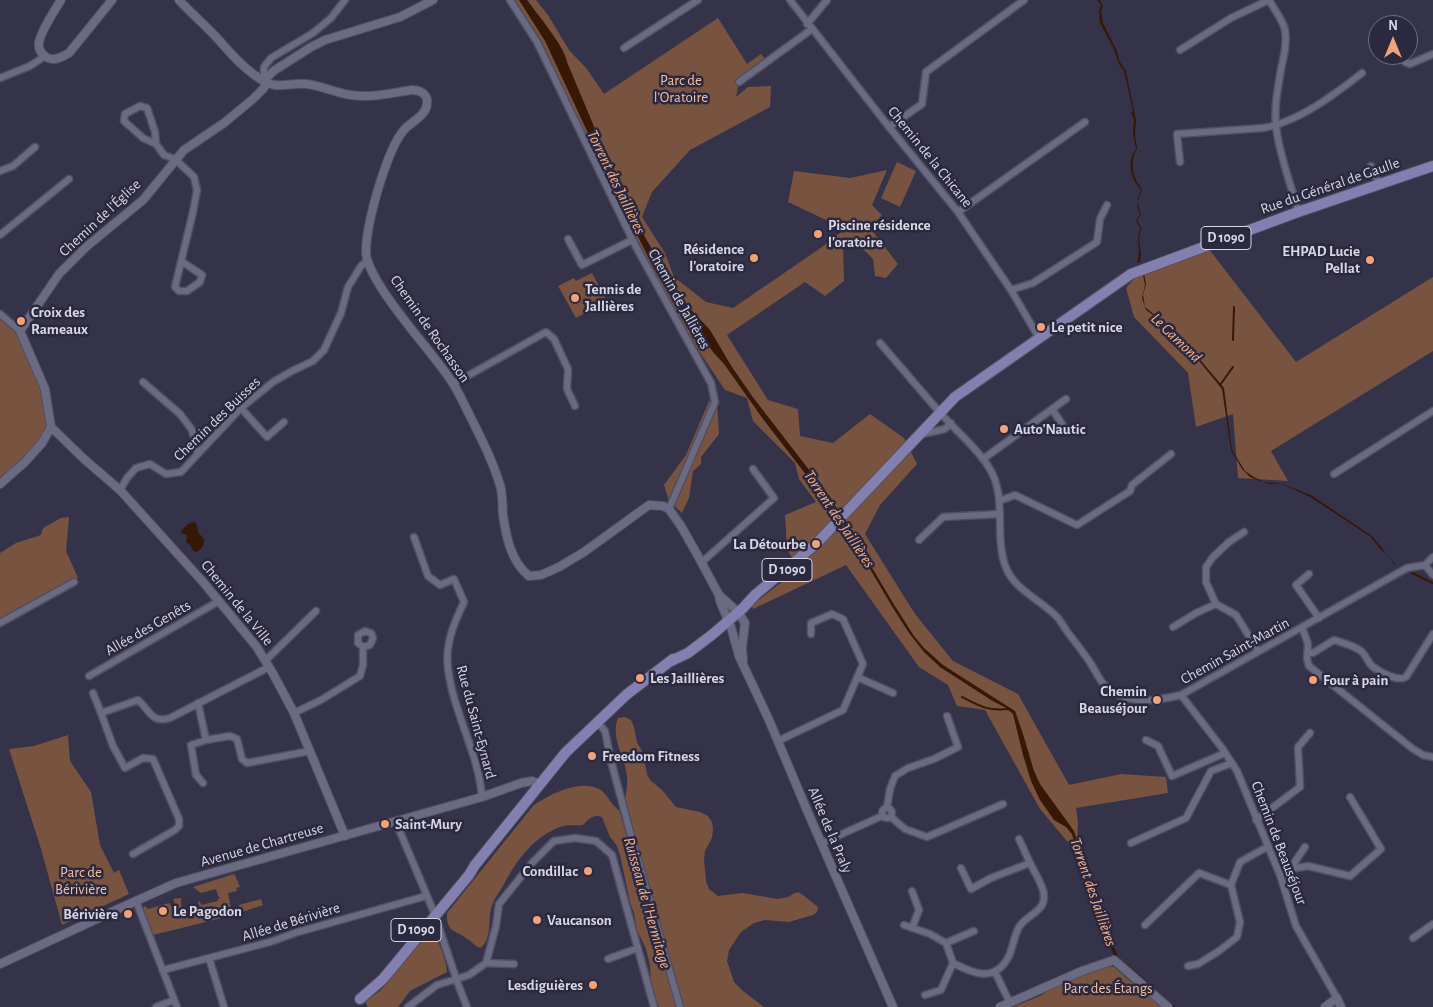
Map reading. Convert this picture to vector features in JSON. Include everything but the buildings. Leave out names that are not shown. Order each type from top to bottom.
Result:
[{"type":"main road","name":"Rue du Général de Gaulle","points":[[1039,338],[1131,274],[1298,212],[1433,166]]},
{"type":"main road","name":"D 1090","points":[[357,1003],[365,991],[434,913],[466,871],[475,865],[566,752],[626,695],[732,614],[802,556],[841,519],[955,397],[1039,338]]},
{"type":"street","points":[[61,0],[39,43],[40,50],[44,56],[51,59],[61,58],[69,53],[112,0]]},
{"type":"street","points":[[179,0],[246,68],[274,86],[306,84],[353,95],[377,96],[418,90],[423,92],[427,104],[423,113],[404,130],[392,152],[383,175],[371,221],[366,250],[367,261]]},
{"type":"street","points":[[264,81],[264,67],[271,58],[313,33],[331,18],[345,0]]},
{"type":"street","name":"Chemin de l'Église","points":[[20,332],[59,274],[86,246],[143,200],[184,150],[224,123],[260,93],[264,81],[275,70],[325,40],[400,18],[433,0]]},
{"type":"street","name":"Chemin de Jallières","points":[[510,0],[538,42],[632,240],[711,383],[715,402],[669,509]]},
{"type":"street","points":[[624,48],[698,0]]},
{"type":"street","name":"Chemin de la Chicane","points":[[790,0],[958,212],[1011,290],[1039,338]]},
{"type":"street","points":[[739,82],[810,27],[827,0]]},
{"type":"street","points":[[889,127],[922,104],[926,72],[1024,0]]},
{"type":"street","points":[[1180,50],[1231,18],[1269,0],[1285,30],[1286,47],[1276,95],[1276,126],[1278,140],[1298,212]]},
{"type":"street","points":[[1418,61],[1433,54]]},
{"type":"street","points":[[0,78],[30,66],[44,56]]},
{"type":"street","points":[[1180,162],[1177,134],[1276,126],[1328,98],[1362,74]]},
{"type":"street","points":[[156,144],[155,132],[147,108],[140,106],[125,114],[124,121],[143,138],[156,144],[164,155],[175,159],[194,177],[197,190],[175,286],[179,291],[187,292],[200,282],[202,275],[181,261]]},
{"type":"street","points":[[958,212],[1085,122]]},
{"type":"street","points":[[0,171],[13,166],[35,147]]},
{"type":"street","points":[[1371,166],[1379,184]]},
{"type":"street","points":[[0,235],[69,179]]},
{"type":"street","points":[[1011,290],[1033,283],[1097,242],[1100,219],[1107,205]]},
{"type":"street","points":[[568,239],[582,265],[632,240]]},
{"type":"street","name":"Chemin de Rochasson","points":[[367,261],[386,294],[453,384],[482,440],[500,487],[503,517],[511,552],[521,570],[529,576],[541,575],[584,552],[649,505],[663,506],[669,509]]},
{"type":"street","name":"Chemin des Buisses","points":[[120,490],[136,468],[150,464],[166,474],[181,472],[241,408],[273,382],[313,361],[324,350],[341,313],[348,287],[361,266],[367,261]]},
{"type":"street","points":[[0,314],[20,332],[45,388],[51,428],[42,443],[25,462],[0,484]]},
{"type":"street","points":[[453,384],[546,332],[554,339],[568,370],[567,389],[575,406]]},
{"type":"street","name":"Chemin Saint-Martin","points":[[880,344],[989,466],[999,489],[1004,565],[1018,585],[1058,619],[1090,662],[1100,681],[1114,693],[1132,700],[1157,700],[1181,695],[1407,568],[1425,565]]},
{"type":"street","points":[[143,382],[180,414],[192,430],[198,454]]},
{"type":"street","points":[[983,459],[1066,399]]},
{"type":"street","points":[[241,408],[267,437],[284,422]]},
{"type":"street","points":[[1052,409],[1066,430]]},
{"type":"street","points":[[1334,474],[1433,411]]},
{"type":"street","points":[[918,435],[945,429],[950,423]]},
{"type":"street","name":"Chemin de la Ville","points":[[51,428],[120,490],[256,646],[294,713],[345,836]]},
{"type":"street","points":[[999,501],[1015,495],[1077,525],[1130,491],[1132,485],[1171,454]]},
{"type":"street","points":[[702,562],[774,498],[753,469]]},
{"type":"street","points":[[669,509],[702,562],[719,595],[720,601],[732,614]]},
{"type":"street","points":[[918,540],[943,517],[1000,514]]},
{"type":"street","points":[[1244,532],[1229,542],[1213,557],[1206,567],[1206,582],[1216,604],[1236,615],[1258,651]]},
{"type":"street","name":"Rue du Saint-Eynard","points":[[414,537],[428,576],[440,585],[454,579],[464,602],[451,630],[447,667],[457,710],[477,766],[482,797]]},
{"type":"street","points":[[1433,557],[1425,565],[1433,575]]},
{"type":"street","points":[[1309,574],[1296,585],[1319,618]]},
{"type":"street","points":[[0,623],[74,582]]},
{"type":"street","name":"Allée des Genêts","points":[[89,676],[218,601]]},
{"type":"street","points":[[1173,627],[1216,604]]},
{"type":"street","points":[[101,712],[138,700],[147,713],[163,720],[198,703],[267,664],[316,611]]},
{"type":"street","name":"Allée de la Praly","points":[[732,614],[745,623],[743,663]]},
{"type":"street","name":"Allée de la Praly","points":[[732,614],[736,648],[778,741],[845,900],[894,1007]]},
{"type":"street","points":[[778,741],[843,710],[863,664],[843,619],[832,614],[812,623],[811,634]]},
{"type":"street","points":[[1302,627],[1308,644],[1309,666],[1414,749],[1433,757]]},
{"type":"street","points":[[1308,653],[1334,640],[1352,646],[1362,652],[1372,666],[1389,676],[1402,679],[1406,677],[1433,634]]},
{"type":"street","points":[[734,638],[741,638],[744,635]]},
{"type":"street","points":[[294,713],[321,700],[360,676],[364,647]]},
{"type":"street","points":[[857,678],[893,693]]},
{"type":"street","points":[[93,693],[113,746],[125,768],[143,758],[153,759],[179,819],[179,826],[175,830],[133,854]]},
{"type":"street","name":"Chemin de Beauséjour","points":[[1181,695],[1232,763],[1280,875],[1296,926],[1341,1007]]},
{"type":"street","points":[[198,703],[206,740]]},
{"type":"street","points":[[882,816],[883,811],[887,808],[890,789],[895,776],[908,768],[934,759],[958,747],[947,716]]},
{"type":"street","points":[[597,722],[605,731],[611,761],[680,1007]]},
{"type":"street","points":[[1256,820],[1300,787],[1298,747],[1310,733]]},
{"type":"street","points":[[203,783],[196,775],[191,745],[206,740],[230,736],[237,739],[242,759],[247,763],[310,751]]},
{"type":"street","points":[[1146,740],[1158,746],[1172,776],[1225,753]]},
{"type":"street","points":[[1131,843],[1186,818],[1211,770],[1232,763]]},
{"type":"street","name":"Avenue de Chartreuse","points":[[0,964],[176,884],[482,797],[521,783],[532,781],[540,784]]},
{"type":"street","points":[[1280,875],[1290,869],[1308,866],[1350,876],[1381,849],[1350,797]]},
{"type":"street","points":[[822,843],[882,816],[886,818],[891,817],[905,829],[927,837],[1003,804]]},
{"type":"street","points":[[887,808],[892,812],[891,817]]},
{"type":"street","points":[[397,821],[434,913],[468,1007]]},
{"type":"street","points":[[486,963],[496,926],[499,904],[532,863],[554,841],[575,838],[596,841],[612,855],[654,1007]]},
{"type":"street","points":[[953,963],[967,970],[986,974],[995,972],[1008,958],[1019,926],[1040,908],[1044,898],[1042,886],[1019,839]]},
{"type":"street","points":[[1188,966],[1198,964],[1237,937],[1240,922],[1231,885],[1240,862],[1267,846]]},
{"type":"street","points":[[1290,869],[1305,847]]},
{"type":"street","points":[[961,868],[971,889],[991,878],[1030,863]]},
{"type":"street","points":[[1145,925],[1199,873],[1231,885]]},
{"type":"street","points":[[912,891],[919,910],[912,928]]},
{"type":"street","name":"Allée de Bérivière","points":[[163,970],[270,942],[298,932],[426,896]]},
{"type":"street","points":[[136,901],[176,1004],[156,1007]]},
{"type":"street","points":[[1413,938],[1433,924]]},
{"type":"street","points":[[904,925],[930,934],[946,943],[953,963],[941,990],[925,995]]},
{"type":"street","points":[[946,943],[974,931]]},
{"type":"street","points":[[608,959],[638,948]]},
{"type":"street","points":[[209,958],[224,1007]]},
{"type":"street","points":[[1000,1007],[1082,971],[1114,960],[1168,1007]]},
{"type":"street","points":[[408,1007],[437,985],[469,975],[486,963],[514,964]]},
{"type":"street","points":[[995,972],[1010,1003]]},
{"type":"street","points":[[1325,1007],[1337,998]]},
{"type":"green space","name":"Parc de l'Oratoire","points":[[515,0],[536,0],[548,15],[569,50],[587,69],[604,94],[718,18],[747,64],[761,54],[765,59],[751,69],[739,82],[736,97],[748,87],[771,86],[770,107],[690,150],[652,192],[642,217],[665,253],[674,277],[706,302],[733,308],[845,229],[788,202],[794,171],[850,178],[887,170],[872,205],[882,215],[870,228],[898,264],[886,278],[875,276],[873,259],[853,239],[843,247],[844,281],[825,296],[805,282],[727,335],[768,400],[798,409],[800,436],[833,443],[870,414],[904,438],[917,464],[880,505],[865,534],[915,614],[953,661],[1018,694],[1069,785],[1121,774],[1166,777],[1168,793],[1076,808],[1078,822],[1077,853],[1040,809],[985,710],[957,706],[948,685],[919,667],[846,565],[753,609],[752,605],[800,568],[787,550],[785,515],[816,502],[799,479],[795,463],[753,421],[747,398],[725,390],[695,345],[662,287],[609,185],[541,40]]},
{"type":"green space","points":[[897,162],[916,171],[900,207],[881,198]]},
{"type":"green space","points":[[1205,244],[1296,362],[1433,277],[1433,351],[1271,451],[1288,481],[1238,478],[1233,414],[1196,427],[1188,373],[1134,317],[1126,288],[1148,263]]},
{"type":"green space","points":[[592,273],[609,305],[594,314],[591,309],[576,318],[558,286],[574,278],[576,281]]},
{"type":"green space","points":[[0,314],[20,331],[38,370],[51,427],[42,443],[0,484]]},
{"type":"green space","points":[[717,400],[719,434],[701,457],[701,464],[693,471],[689,498],[682,513],[669,501],[664,485],[686,455],[709,401]]},
{"type":"green space","points":[[69,517],[66,551],[78,578],[0,621],[0,553],[16,543],[41,535],[43,528],[61,518]]},
{"type":"green space","points":[[625,717],[631,720],[634,727],[650,780],[662,790],[676,807],[700,812],[708,816],[712,822],[712,838],[705,851],[704,859],[706,881],[709,889],[718,896],[742,893],[778,899],[798,892],[818,907],[817,912],[813,915],[789,922],[765,920],[754,923],[741,932],[729,950],[727,961],[734,982],[764,1007],[659,1007],[651,985],[650,965],[646,949],[637,930],[620,855],[602,817],[599,816],[589,819],[583,825],[569,825],[550,831],[526,851],[494,900],[488,936],[484,945],[480,948],[452,930],[448,924],[447,913],[533,806],[540,801],[557,792],[576,786],[586,786],[595,787],[602,791],[620,811],[624,808],[627,776],[617,740],[616,725],[618,718]]},
{"type":"green space","name":"Parc de Bérivière","points":[[68,735],[70,761],[91,792],[100,845],[114,873],[119,870],[129,894],[62,925],[41,849],[9,749],[34,746]]},
{"type":"green space","points":[[234,874],[240,887],[236,888],[237,891],[228,893],[231,909],[261,899],[263,905],[230,916],[153,935],[143,908],[145,906],[148,909],[169,903],[172,907],[175,905],[173,899],[181,898],[181,904],[186,916],[199,912],[199,901],[202,905],[218,901],[220,898],[216,889],[201,893],[193,887]]},
{"type":"green space","points":[[430,931],[442,950],[447,972],[410,991],[398,1007],[368,1007],[365,1002],[381,990]]},
{"type":"green space","name":"Parc des Étangs","points":[[1109,966],[1114,967],[1130,981],[1167,1007],[1013,1007],[1040,996],[1061,983],[1089,971],[1097,971]]},
{"type":"water","name":"Torrent des Jaillières","points":[[519,0],[527,0],[561,48],[619,186],[646,239],[683,301],[710,330],[752,396],[830,497],[914,636],[943,665],[1015,711],[1040,784],[1074,831],[1100,915],[1117,954],[1121,960],[1175,1007],[1172,1007],[1115,958],[1098,918],[1072,834],[1066,827],[1054,820],[1040,800],[1031,781],[1013,714],[940,667],[924,652],[893,608],[841,520],[669,294],[653,267],[608,176],[545,41]]},
{"type":"water","points":[[1097,0],[1100,0],[1103,6],[1101,11],[1103,23],[1116,49],[1120,62],[1126,71],[1136,120],[1135,137],[1137,148],[1133,159],[1133,167],[1134,176],[1142,190],[1137,202],[1141,190],[1132,176],[1131,168],[1132,156],[1136,149],[1133,134],[1134,120],[1131,112],[1133,111],[1124,71],[1100,23],[1099,11],[1101,5]]},
{"type":"water","points":[[1137,202],[1141,214],[1137,221],[1141,227],[1139,239],[1141,254],[1140,262],[1137,263],[1139,253],[1138,238],[1140,228],[1136,221],[1140,214]]},
{"type":"water","points":[[1144,274],[1146,284],[1143,295],[1145,307],[1142,298],[1145,285]]},
{"type":"water","points":[[1145,307],[1155,315],[1197,356],[1224,388],[1232,450],[1245,471],[1264,482],[1283,484],[1311,495],[1372,536],[1387,555],[1371,537],[1310,497],[1282,484],[1269,484],[1250,477],[1242,469],[1231,450],[1222,389],[1195,356],[1156,317],[1146,310]]},
{"type":"water","points":[[194,522],[198,532],[204,539],[201,549],[196,552],[186,542],[187,535],[181,533],[188,524]]},
{"type":"waterway","points":[[1233,340],[1234,307]]},
{"type":"waterway","points":[[1220,385],[1233,367]]},
{"type":"waterway","name":"Le Gamond","points":[[1412,573],[1433,583]]},
{"type":"waterway","points":[[962,697],[985,708],[1009,709]]},
{"type":"waterway","name":"Ruisseau de l'Hermitage","points":[[617,798],[670,983]]},
{"type":"place","name":"Piscine résidence l'oratoire","points":[[818,234]]},
{"type":"place","name":"Résidence l'oratoire","points":[[754,258]]},
{"type":"place","name":"EHPAD Lucie Pellat","points":[[1370,260]]},
{"type":"place","name":"Tennis de Jallières","points":[[575,298]]},
{"type":"place","name":"Croix des Rameaux","points":[[21,321]]},
{"type":"place","name":"Le petit nice","points":[[1041,327]]},
{"type":"place","name":"Auto'Nautic","points":[[1004,429]]},
{"type":"place","name":"La Détourbe","points":[[816,544]]},
{"type":"place","name":"Les Jaillières","points":[[640,678]]},
{"type":"place","name":"Four à pain","points":[[1313,680]]},
{"type":"place","name":"Chemin Beauséjour","points":[[1157,700]]},
{"type":"place","name":"Freedom Fitness","points":[[592,756]]},
{"type":"place","name":"Saint-Mury","points":[[385,824]]},
{"type":"place","name":"Condillac","points":[[588,871]]},
{"type":"place","name":"Le Pagodon","points":[[163,911]]},
{"type":"place","name":"Bérivière","points":[[128,914]]},
{"type":"place","name":"Vaucanson","points":[[537,920]]},
{"type":"place","name":"Lesdiguières","points":[[593,985]]}]
